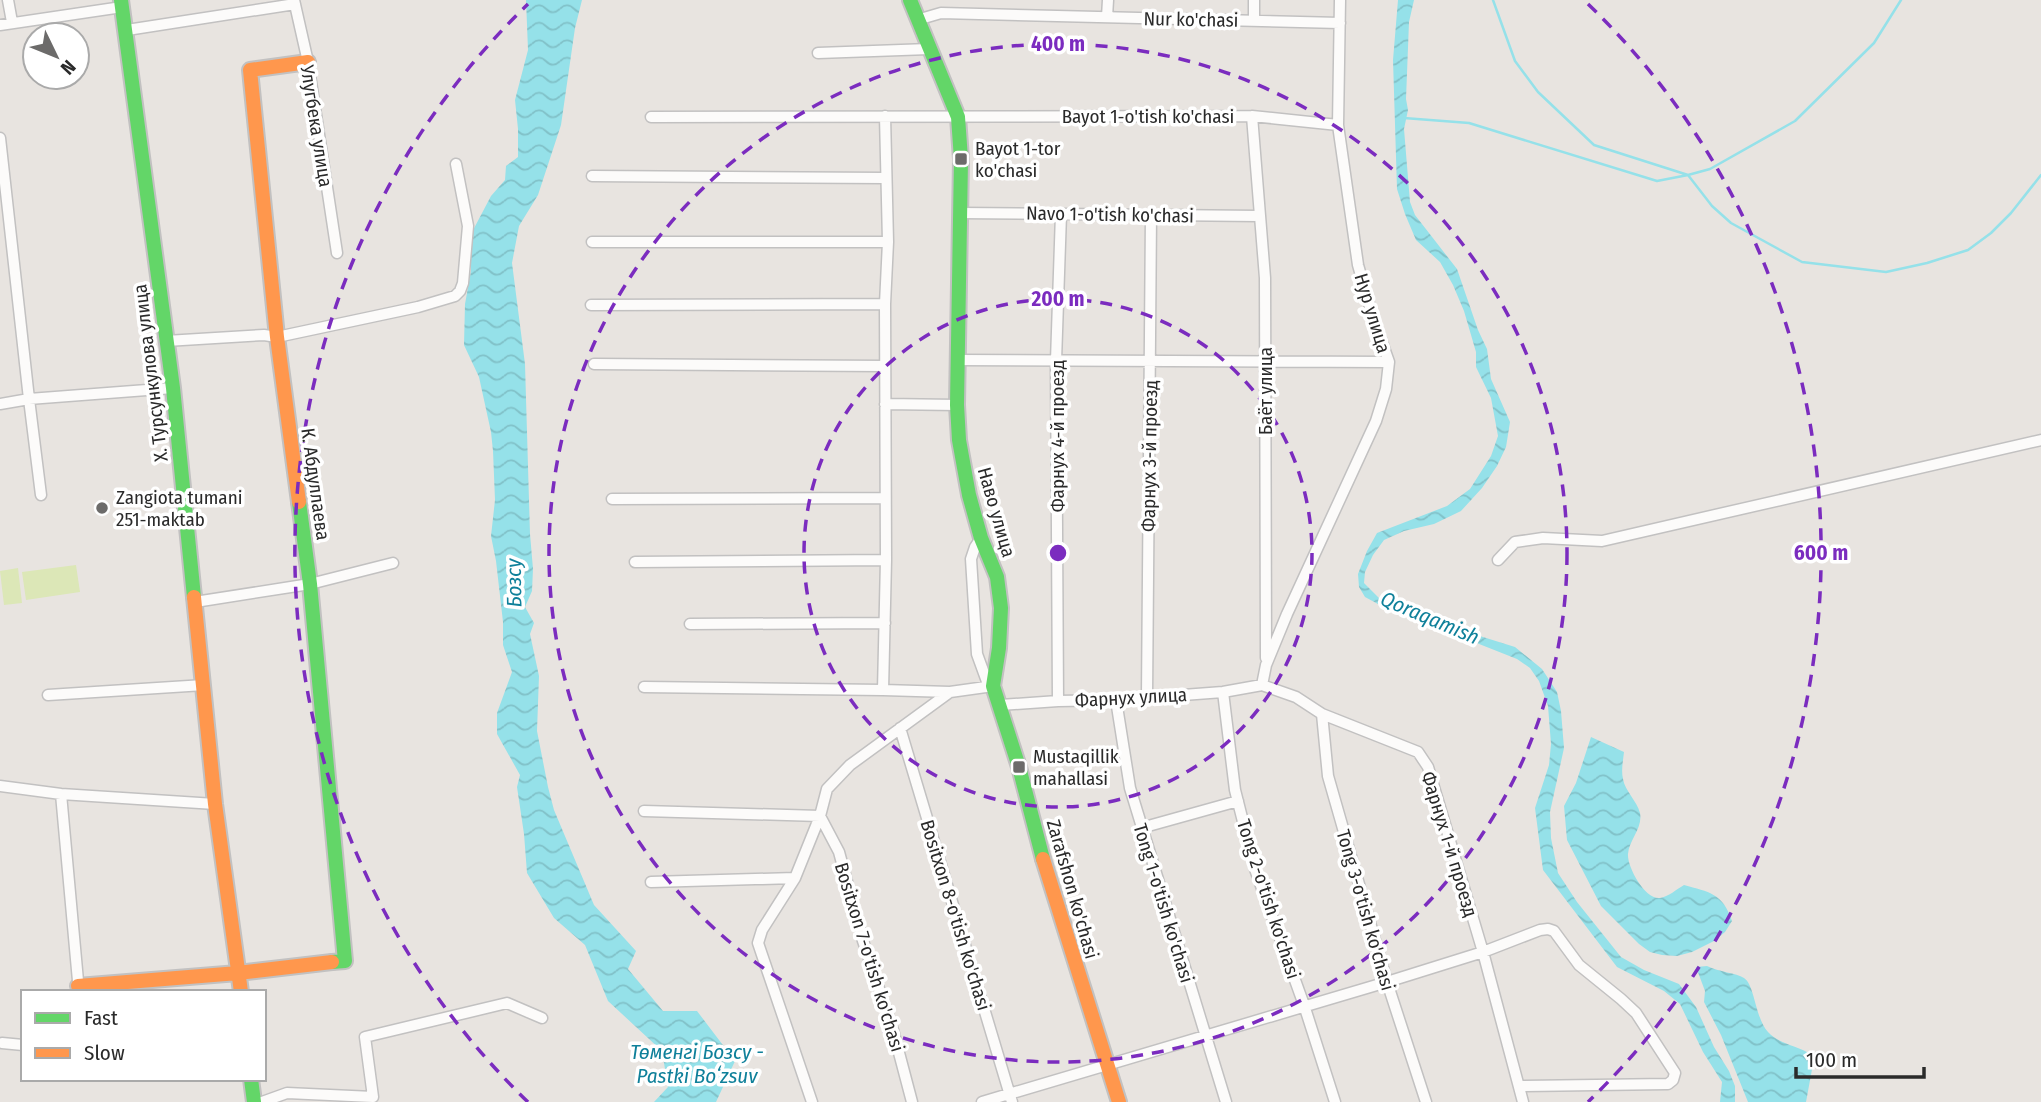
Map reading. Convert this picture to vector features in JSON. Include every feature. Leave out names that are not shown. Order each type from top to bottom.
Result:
[{"type":"street","points":[[8,0],[12,22]]},
{"type":"street","name":"Наво улица","points":[[910,0],[958,117],[961,159],[957,360],[959,440],[969,495],[981,538],[997,577],[1001,608],[999,648],[991,687]]},
{"type":"street","points":[[1107,17],[1108,0]]},
{"type":"street","points":[[1254,0],[1254,20]]},
{"type":"street","name":"Нур улица","points":[[1262,685],[1266,665],[1287,614],[1376,421],[1386,389],[1389,362],[1358,265],[1339,125],[1340,0]]},
{"type":"street","points":[[127,30],[295,2]]},
{"type":"street","name":"Улугбека улица","points":[[295,2],[308,62],[337,253]]},
{"type":"street","points":[[0,25],[122,3]]},
{"type":"street","name":"Х. Турсункулова улица","points":[[122,3],[173,388],[215,804],[241,990]]},
{"type":"street","name":"Nur ko'chasi","points":[[917,20],[941,13],[1340,23]]},
{"type":"street","points":[[818,53],[929,49]]},
{"type":"street","name":"К. Абдуллаева","points":[[239,972],[345,961],[310,584],[277,337],[250,70],[308,62]]},
{"type":"street","points":[[883,690],[886,560],[885,304],[888,242],[885,116]]},
{"type":"street","name":"Bayot 1-o'tish ko'chasi","points":[[651,117],[1252,116],[1339,125]]},
{"type":"street","name":"Баёт улица","points":[[1252,116],[1265,278],[1266,665]]},
{"type":"street","points":[[0,138],[41,495]]},
{"type":"street","points":[[166,341],[264,335],[277,337],[418,307],[455,296],[460,292],[463,283],[468,226],[456,164]]},
{"type":"street","points":[[592,176],[886,178]]},
{"type":"street","name":"Navo 1-o'tish ko'chasi","points":[[960,214],[1259,216]]},
{"type":"street","name":"Фарнух 4-й проезд","points":[[1058,701],[1056,360],[1061,214]]},
{"type":"street","name":"Фарнух 3-й проезд","points":[[1147,697],[1151,215]]},
{"type":"street","points":[[592,242],[888,242]]},
{"type":"street","points":[[591,305],[885,304]]},
{"type":"street","points":[[957,360],[1389,362]]},
{"type":"street","points":[[594,364],[885,366]]},
{"type":"street","points":[[0,404],[173,388]]},
{"type":"street","points":[[885,404],[957,405]]},
{"type":"street","points":[[1498,560],[1515,542],[1542,538],[1602,541],[2041,440]]},
{"type":"street","points":[[612,499],[885,498]]},
{"type":"street","points":[[644,687],[950,692],[991,687],[976,654],[971,559],[981,538]]},
{"type":"street","points":[[635,562],[886,560]]},
{"type":"street","points":[[195,602],[310,584],[393,564]]},
{"type":"street","points":[[691,624],[885,623]]},
{"type":"street","points":[[48,695],[204,685]]},
{"type":"street","name":"Фарнух улица","points":[[1000,705],[1223,692],[1262,685]]},
{"type":"street","name":"Фарнух 1-й проезд","points":[[1262,685],[1296,696],[1322,714],[1418,752],[1428,767],[1483,952],[1523,1102]]},
{"type":"street","name":"Zarafshon ko'chasi","points":[[991,687],[1000,705],[1050,884],[1119,1102]]},
{"type":"street","points":[[811,1102],[758,943],[762,929],[794,878],[820,816],[827,789],[850,765],[950,692]]},
{"type":"street","name":"Tong 2-o'tish ko'chasi","points":[[1223,692],[1234,790],[1255,869],[1304,1005],[1335,1102]]},
{"type":"street","name":"Tong 1-o'tish ko'chasi","points":[[1116,700],[1130,788],[1226,1102]]},
{"type":"street","name":"Tong 3-o'tish ko'chasi","points":[[1322,714],[1328,776],[1387,982],[1426,1102]]},
{"type":"street","name":"Bositxon 8-o'tish ko'chasi","points":[[900,728],[1011,1098]]},
{"type":"street","points":[[0,786],[61,794],[215,804]]},
{"type":"street","points":[[61,794],[78,989],[239,972]]},
{"type":"street","points":[[1141,828],[1238,801]]},
{"type":"street","points":[[644,811],[820,816]]},
{"type":"street","name":"Bositxon 7-o'tish ko'chasi","points":[[820,816],[839,852],[912,1102]]},
{"type":"street","points":[[651,882],[794,878]]},
{"type":"street","points":[[982,1102],[1011,1098],[1108,1065],[1483,952],[1548,929],[1554,932],[1579,965],[1636,1013],[1675,1073],[1668,1084],[1519,1086]]},
{"type":"street","points":[[262,1102],[286,1093],[373,1097],[365,1037],[508,1003],[542,1018]]},
{"type":"street","points":[[2,1043],[21,1045]]},
{"type":"street","points":[[251,1081],[254,1102]]},
{"type":"green space","points":[[76,565],[80,592],[26,600],[22,572]]},
{"type":"green space","points":[[18,568],[22,603],[4,605],[0,571]]},
{"type":"water","name":"Төменгі Бозсу - Pastki Boʻzsuv","points":[[526,0],[582,0],[575,28],[561,125],[538,195],[519,226],[512,263],[525,364],[533,569],[532,591],[525,607],[534,623],[530,634],[539,676],[537,731],[554,810],[594,905],[636,951],[628,969],[663,1011],[697,1011],[735,1061],[716,1102],[654,1102],[668,1087],[662,1051],[608,1001],[585,945],[554,918],[527,873],[517,787],[520,775],[497,734],[497,713],[512,672],[503,645],[503,622],[491,536],[495,500],[491,432],[479,377],[464,345],[465,304],[471,271],[471,234],[491,196],[505,180],[506,166],[518,157],[515,100],[528,50]]},
{"type":"water","name":"Qoraqamish","points":[[1398,0],[1414,0],[1409,22],[1406,99],[1408,110],[1404,129],[1410,202],[1415,215],[1457,269],[1487,349],[1491,379],[1510,422],[1506,447],[1482,488],[1461,511],[1434,524],[1404,531],[1384,540],[1365,572],[1364,583],[1379,598],[1389,603],[1403,604],[1467,632],[1515,647],[1542,669],[1557,692],[1564,748],[1550,812],[1551,838],[1558,873],[1577,902],[1621,957],[1679,984],[1696,1007],[1714,1047],[1729,1071],[1735,1086],[1735,1102],[1720,1102],[1722,1082],[1703,1052],[1680,1004],[1664,991],[1617,967],[1543,870],[1535,808],[1549,765],[1551,744],[1548,706],[1539,681],[1530,668],[1517,659],[1378,604],[1365,597],[1359,587],[1358,574],[1377,533],[1447,506],[1470,489],[1491,456],[1498,436],[1491,398],[1476,367],[1476,352],[1464,311],[1440,262],[1416,240],[1397,189],[1393,60]]},
{"type":"water","points":[[1591,737],[1624,752],[1623,779],[1640,813],[1640,824],[1628,854],[1630,867],[1638,882],[1654,897],[1666,896],[1684,885],[1714,895],[1724,905],[1732,921],[1725,932],[1714,941],[1677,956],[1650,952],[1601,906],[1567,840],[1564,806],[1576,783]]},
{"type":"water","points":[[1707,966],[1744,978],[1751,987],[1760,1019],[1768,1032],[1778,1040],[1812,1055],[1813,1064],[1806,1102],[1748,1102],[1721,1035],[1704,1002],[1705,991],[1696,967]]},
{"type":"waterway","points":[[1493,0],[1515,61],[1538,92],[1594,145],[1688,175],[1712,206],[1731,223],[1802,262],[1886,272],[1968,250],[1991,233],[2011,213],[2041,175]]},
{"type":"waterway","points":[[1404,118],[1469,123],[1657,181],[1688,175],[1710,169],[1795,121],[1874,43],[1901,0]]},
{"type":"traffic: fast","points":[[121,0],[173,388],[194,597]]},
{"type":"traffic: fast","points":[[910,0],[958,117],[961,159],[957,405],[959,440],[969,495],[981,538],[997,577],[1001,608],[993,686],[1019,767],[1043,859]]},
{"type":"traffic: fast","points":[[299,502],[310,584],[345,961],[332,962]]},
{"type":"traffic: fast","points":[[251,1081],[254,1102]]},
{"type":"traffic: slow","points":[[299,502],[277,337],[250,70],[308,62]]},
{"type":"traffic: slow","points":[[194,597],[215,804],[241,990]]},
{"type":"traffic: slow","points":[[1043,859],[1119,1102]]},
{"type":"traffic: slow","points":[[78,986],[238,973],[332,962]]},
{"type":"place","name":"Bayot 1-tor ko'chasi","points":[[961,159]]},
{"type":"place","name":"Zangiota tumani 251-maktab","points":[[102,508]]},
{"type":"place","name":"Mustaqillik mahallasi","points":[[1019,767]]},
{"type":"water label","name":"Бозсу","points":[[514,583]]}]
